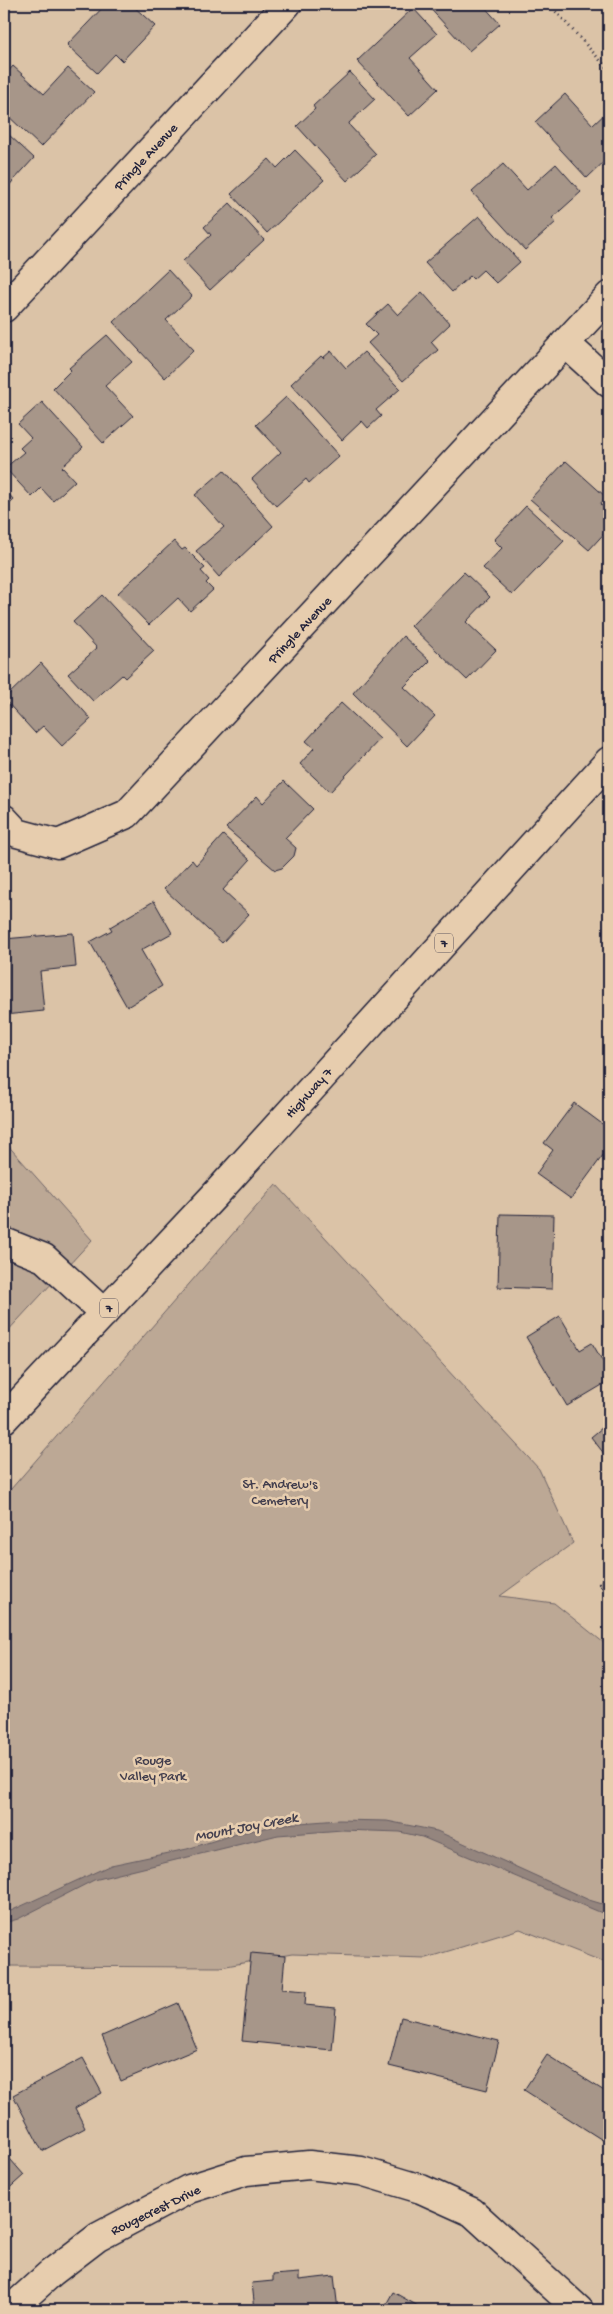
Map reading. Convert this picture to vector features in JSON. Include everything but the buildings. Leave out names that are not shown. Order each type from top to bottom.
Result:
[{"type":"street","name":"Pringle Avenue","points":[[4,308],[287,4]]},
{"type":"street","name":"Pringle Avenue","points":[[4,819],[17,832],[58,844],[127,814],[609,296]]},
{"type":"street","points":[[565,343],[609,384]]},
{"type":"street","name":"Highway 7","points":[[4,1419],[214,1196],[609,761]]},
{"type":"street","points":[[4,1242],[44,1258],[104,1313]]},
{"type":"street","name":"Rougecrest Drive","points":[[10,2310],[51,2273],[98,2237],[189,2189],[246,2171],[309,2165],[362,2171],[421,2189],[472,2212],[579,2310]]},
{"type":"path","points":[[549,4],[609,70]]},
{"type":"green space","points":[[4,1141],[92,1240],[4,1335]]},
{"type":"green space","points":[[276,1184],[539,1469],[573,1543],[500,1596],[554,1603],[609,1647],[609,1964],[520,1929],[426,1958],[292,1954],[221,1967],[4,1966],[4,1497]]},
{"type":"shaded area","points":[[339,1820],[387,1821],[437,1831],[589,1900],[609,1906],[609,1916],[422,1837],[400,1832],[342,1830],[278,1835],[94,1880],[18,1919],[4,1923],[4,1914],[111,1865],[187,1849],[239,1833],[286,1824]]},
{"type":"park label","name":"St. Andrew's Cemetery","points":[[280,1492]]},
{"type":"park label","name":"Rouge Valley Park","points":[[153,1768]]},
{"type":"water label","name":"Mount Joy Creek","points":[[246,1826]]}]
